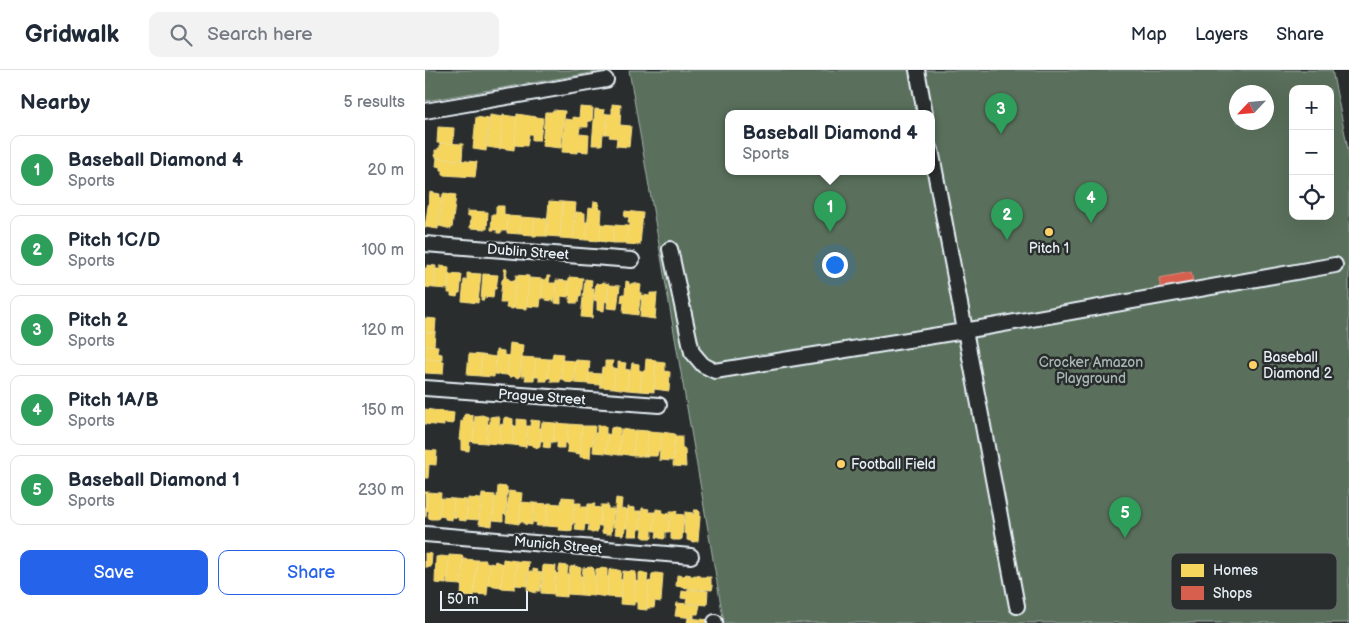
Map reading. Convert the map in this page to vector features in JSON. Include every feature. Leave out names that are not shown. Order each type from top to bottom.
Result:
[{"type":"street","points":[[917,70],[924,110]]},
{"type":"street","points":[[425,111],[605,80]]},
{"type":"street","points":[[935,172],[1017,606]]},
{"type":"street","name":"Dublin Street","points":[[425,244],[632,260]]},
{"type":"street","points":[[669,250],[692,352],[703,366],[715,371],[964,331],[1335,265]]},
{"type":"street","name":"Prague Street","points":[[425,388],[659,405]]},
{"type":"street","name":"Munich Street","points":[[425,534],[691,556]]},
{"type":"green space","points":[[425,70],[609,70],[425,101]]},
{"type":"green space","name":"Crocker Amazon Playground","points":[[629,70],[1332,70],[1349,154],[1349,623],[724,623]]},
{"type":"building: Homes","points":[[612,104],[621,105],[620,125],[631,126],[629,147],[616,146],[617,138],[609,137],[610,134],[606,134],[608,114],[612,114]]},
{"type":"building: Homes","points":[[580,107],[593,108],[592,121],[588,121],[588,127],[580,127],[579,134],[589,135],[588,152],[562,152],[565,119],[573,120],[573,117],[579,118]]},
{"type":"building: Homes","points":[[595,109],[605,110],[604,113],[608,114],[606,134],[603,134],[602,145],[592,145]]},
{"type":"building: Homes","points":[[553,110],[565,111],[561,148],[542,146],[545,112],[552,112]]},
{"type":"building: Homes","points":[[517,114],[543,118],[540,140],[532,140],[532,134],[529,134],[527,146],[514,145]]},
{"type":"building: Homes","points":[[490,115],[503,117],[500,149],[487,147]]},
{"type":"building: Homes","points":[[503,115],[517,117],[514,150],[500,148]]},
{"type":"building: Homes","points":[[476,117],[489,119],[486,151],[473,149]]},
{"type":"building: Homes","points":[[438,127],[454,128],[453,144],[437,143]]},
{"type":"building: Homes","points":[[440,143],[463,144],[462,160],[436,158],[435,150],[440,148]]},
{"type":"building: Homes","points":[[437,158],[477,162],[475,177],[443,175],[441,167],[436,166]]},
{"type":"building: Homes","points":[[430,192],[440,194],[440,198],[442,198],[438,229],[425,227]]},
{"type":"building: Homes","points":[[444,193],[456,195],[451,229],[439,226]]},
{"type":"building: Homes","points":[[549,201],[563,202],[560,237],[546,236]]},
{"type":"building: Homes","points":[[594,201],[599,202],[599,208],[602,209],[600,241],[586,240],[589,207],[593,208]]},
{"type":"building: Homes","points":[[563,202],[576,203],[573,239],[560,238]]},
{"type":"building: Homes","points":[[496,206],[504,206],[504,214],[508,215],[507,231],[501,231],[501,233],[497,233],[497,230],[491,230],[492,214],[496,214]]},
{"type":"building: Homes","points":[[467,211],[488,212],[487,229],[470,228],[471,217],[467,215]]},
{"type":"building: Homes","points":[[625,211],[643,213],[640,245],[626,244],[630,223],[628,223],[629,217],[624,217]]},
{"type":"building: Homes","points":[[576,212],[585,213],[585,222],[588,222],[586,240],[573,239]]},
{"type":"building: Homes","points":[[508,216],[521,217],[520,234],[507,233]]},
{"type":"building: Homes","points":[[521,217],[535,218],[533,235],[520,234]]},
{"type":"building: Homes","points":[[535,218],[547,219],[546,236],[533,236]]},
{"type":"building: Homes","points":[[601,224],[614,225],[613,243],[599,241]]},
{"type":"building: Homes","points":[[614,225],[628,226],[626,243],[613,243]]},
{"type":"building: Homes","points":[[427,265],[436,266],[434,288],[425,287],[425,268],[427,268]]},
{"type":"building: Homes","points":[[440,266],[449,267],[448,289],[434,288],[436,269],[440,269]]},
{"type":"building: Homes","points":[[504,269],[507,269],[506,278],[515,281],[513,309],[506,308],[507,303],[500,303]]},
{"type":"building: Homes","points":[[467,273],[481,274],[478,303],[462,301],[464,280],[467,280]]},
{"type":"building: Homes","points":[[449,274],[462,275],[460,293],[458,293],[457,297],[451,296],[451,293],[448,293]]},
{"type":"building: Homes","points":[[483,274],[498,275],[493,298],[484,297],[484,300],[481,300]]},
{"type":"building: Homes","points":[[516,275],[529,276],[527,309],[513,308]]},
{"type":"building: Homes","points":[[547,276],[550,276],[549,283],[556,283],[554,301],[541,298],[542,280],[546,280]]},
{"type":"building: Homes","points":[[569,277],[583,278],[581,296],[579,296],[578,303],[570,303],[570,296],[568,295]]},
{"type":"building: Homes","points":[[529,278],[543,279],[540,307],[527,306]]},
{"type":"building: Homes","points":[[585,279],[592,280],[591,288],[594,288],[592,318],[581,317]]},
{"type":"building: Homes","points":[[556,280],[569,281],[568,297],[561,296],[561,304],[555,303]]},
{"type":"building: Homes","points":[[626,281],[629,282],[629,285],[633,283],[641,285],[640,293],[642,293],[638,315],[623,313],[624,302],[621,302],[622,294],[625,294]]},
{"type":"building: Homes","points":[[602,282],[609,284],[604,311],[597,310],[597,301],[594,300],[596,283],[600,284]]},
{"type":"building: Homes","points":[[609,285],[620,286],[617,309],[607,308]]},
{"type":"building: Homes","points":[[650,293],[657,293],[655,319],[640,317],[642,295],[650,296]]},
{"type":"building: Homes","points":[[425,318],[436,319],[435,333],[425,332]]},
{"type":"building: Homes","points":[[425,332],[435,333],[434,346],[425,345]]},
{"type":"building: Homes","points":[[510,343],[523,345],[519,378],[507,375]]},
{"type":"building: Homes","points":[[425,345],[438,346],[437,353],[442,354],[442,360],[425,359]]},
{"type":"building: Homes","points":[[496,350],[504,351],[504,355],[509,356],[507,375],[495,374]]},
{"type":"building: Homes","points":[[553,353],[563,354],[560,382],[551,382],[551,378],[547,378],[549,359],[552,359]]},
{"type":"building: Homes","points":[[469,354],[482,355],[480,376],[467,375]]},
{"type":"building: Homes","points":[[482,355],[496,357],[494,377],[480,376]]},
{"type":"building: Homes","points":[[522,357],[536,358],[534,380],[525,380],[526,376],[521,376]]},
{"type":"building: Homes","points":[[536,358],[549,359],[547,381],[539,381],[539,377],[534,377]]},
{"type":"building: Homes","points":[[425,359],[442,360],[444,362],[443,374],[425,373]]},
{"type":"building: Homes","points":[[646,359],[656,360],[654,392],[640,391],[642,371],[645,371]]},
{"type":"building: Homes","points":[[562,360],[576,361],[574,383],[565,382],[565,380],[561,379]]},
{"type":"building: Homes","points":[[576,360],[590,361],[588,384],[575,383]]},
{"type":"building: Homes","points":[[605,361],[613,361],[612,368],[615,368],[614,388],[600,387],[602,367],[605,367]]},
{"type":"building: Homes","points":[[618,362],[626,363],[625,369],[629,370],[627,390],[614,388],[615,368],[618,369]]},
{"type":"building: Homes","points":[[656,362],[665,363],[665,371],[670,372],[669,391],[654,389]]},
{"type":"building: Homes","points":[[632,363],[639,364],[639,370],[642,371],[640,391],[627,390],[629,370],[631,370]]},
{"type":"building: Homes","points":[[589,373],[601,374],[600,385],[588,384]]},
{"type":"building: Homes","points":[[425,409],[454,413],[453,424],[444,423],[444,426],[425,424]]},
{"type":"building: Homes","points":[[464,415],[473,416],[474,422],[473,442],[470,441],[469,451],[461,450],[461,441],[459,440],[461,421],[463,422]]},
{"type":"building: Homes","points":[[482,415],[488,417],[486,443],[473,442],[475,416]]},
{"type":"building: Homes","points":[[496,416],[500,418],[499,425],[501,425],[499,444],[486,443],[490,417]]},
{"type":"building: Homes","points":[[504,418],[513,419],[513,445],[499,444],[501,424],[503,425]]},
{"type":"building: Homes","points":[[517,419],[526,420],[526,426],[528,426],[526,447],[513,445],[514,426],[517,426]]},
{"type":"building: Homes","points":[[531,420],[540,421],[540,447],[538,448],[527,444],[528,426],[530,426]]},
{"type":"building: Homes","points":[[542,422],[555,423],[553,442],[551,442],[550,448],[543,447],[544,441],[540,441]]},
{"type":"building: Homes","points":[[555,423],[568,424],[567,443],[564,443],[564,448],[557,448],[557,442],[553,442]]},
{"type":"building: Homes","points":[[568,424],[582,425],[580,454],[567,452]]},
{"type":"building: Homes","points":[[603,425],[606,427],[606,434],[608,434],[606,453],[593,452],[597,426]]},
{"type":"building: Homes","points":[[582,426],[595,426],[590,458],[580,457]]},
{"type":"building: Homes","points":[[611,428],[620,428],[619,455],[606,453],[608,434],[610,435]]},
{"type":"building: Homes","points":[[621,429],[635,431],[633,456],[619,455]]},
{"type":"building: Homes","points":[[635,430],[648,431],[646,456],[633,456]]},
{"type":"building: Homes","points":[[648,431],[662,432],[660,451],[658,451],[657,456],[646,456]]},
{"type":"building: Homes","points":[[662,432],[675,434],[673,461],[659,460]]},
{"type":"building: Homes","points":[[675,436],[682,436],[686,467],[673,466]]},
{"type":"building: Homes","points":[[425,450],[437,451],[436,465],[425,464]]},
{"type":"building: Homes","points":[[425,464],[429,465],[428,478],[425,478]]},
{"type":"building: Homes","points":[[498,486],[507,487],[508,491],[506,515],[503,514],[503,521],[493,520]]},
{"type":"building: Homes","points":[[509,491],[522,493],[519,524],[506,522]]},
{"type":"building: Homes","points":[[425,492],[428,492],[426,517],[425,517]]},
{"type":"building: Homes","points":[[428,492],[441,493],[439,518],[437,519],[430,519],[428,517],[429,511],[426,510]]},
{"type":"building: Homes","points":[[482,494],[495,495],[492,526],[479,524]]},
{"type":"building: Homes","points":[[562,497],[575,498],[572,531],[546,526],[548,503],[561,504]]},
{"type":"building: Homes","points":[[441,498],[454,499],[452,520],[439,516]]},
{"type":"building: Homes","points":[[468,498],[481,499],[479,520],[466,519]]},
{"type":"building: Homes","points":[[616,498],[622,499],[621,509],[628,510],[624,535],[615,534],[616,527],[613,527]]},
{"type":"building: Homes","points":[[454,499],[467,500],[466,521],[453,517]]},
{"type":"building: Homes","points":[[521,502],[534,503],[532,525],[519,522]]},
{"type":"building: Homes","points":[[534,503],[548,504],[546,526],[536,526],[537,523],[533,522]]},
{"type":"building: Homes","points":[[575,503],[581,503],[581,507],[588,507],[584,531],[575,530],[576,523],[573,523]]},
{"type":"building: Homes","points":[[588,504],[595,504],[594,507],[601,508],[600,526],[598,525],[597,532],[592,533],[588,531],[589,525],[586,524]]},
{"type":"building: Homes","points":[[601,505],[608,505],[608,509],[614,509],[611,534],[602,533],[602,526],[600,526]]},
{"type":"building: Homes","points":[[628,507],[635,508],[635,511],[641,511],[638,536],[628,536],[629,528],[626,528]]},
{"type":"building: Homes","points":[[642,508],[649,509],[648,512],[656,512],[652,538],[642,536],[643,529],[640,529]]},
{"type":"building: Homes","points":[[656,509],[663,510],[662,513],[669,514],[668,532],[665,532],[665,538],[663,539],[656,537],[657,531],[654,531]]},
{"type":"building: Homes","points":[[694,510],[700,512],[700,518],[698,541],[694,542],[687,540],[687,534],[684,533],[685,512],[693,513],[694,516]]},
{"type":"building: Homes","points":[[670,511],[677,511],[676,514],[684,515],[682,539],[680,540],[671,539],[671,532],[668,532]]},
{"type":"building: Homes","points":[[425,553],[432,554],[431,567],[425,567]]},
{"type":"building: Homes","points":[[449,555],[463,556],[461,585],[447,584]]},
{"type":"building: Homes","points":[[436,557],[449,557],[446,584],[435,583]]},
{"type":"building: Homes","points":[[463,559],[477,560],[474,597],[461,596]]},
{"type":"building: Homes","points":[[503,559],[517,561],[515,589],[501,588]]},
{"type":"building: Homes","points":[[477,560],[486,560],[486,562],[490,563],[487,595],[474,594]]},
{"type":"building: Homes","points":[[495,561],[503,564],[501,587],[488,585],[490,563],[494,564]]},
{"type":"building: Homes","points":[[517,561],[529,562],[527,586],[515,585]]},
{"type":"building: Homes","points":[[543,565],[556,566],[554,594],[541,593]]},
{"type":"building: Homes","points":[[560,565],[568,566],[567,597],[554,596],[556,573],[558,574]]},
{"type":"building: Homes","points":[[570,567],[581,568],[581,595],[567,594]]},
{"type":"building: Homes","points":[[592,567],[595,576],[594,596],[581,595],[583,568]]},
{"type":"building: Homes","points":[[533,569],[542,573],[540,591],[536,591],[536,593],[527,590],[529,571],[533,572]]},
{"type":"building: Homes","points":[[596,569],[607,569],[607,577],[609,577],[607,597],[594,595]]},
{"type":"building: Homes","points":[[609,570],[621,571],[621,598],[607,597]]},
{"type":"building: Homes","points":[[623,571],[636,572],[634,605],[620,604]]},
{"type":"building: Homes","points":[[639,573],[648,574],[647,610],[637,609],[637,602],[634,602],[636,581],[639,582]]},
{"type":"building: Homes","points":[[652,574],[663,574],[661,602],[655,601],[654,608],[647,608],[649,581],[651,582]]},
{"type":"building: Homes","points":[[686,574],[691,575],[690,577],[695,575],[711,577],[712,590],[676,586],[677,575],[684,576]]},
{"type":"building: Homes","points":[[688,589],[708,591],[707,605],[686,603],[687,599],[681,598],[682,591],[687,592]]},
{"type":"building: Homes","points":[[677,603],[700,605],[698,614],[694,614],[694,618],[675,616]]},
{"type":"building: Homes","points":[[688,618],[710,620],[710,623],[687,623]]},
{"type":"building: Shops","points":[[1191,272],[1194,286],[1161,292],[1159,278]]},
{"type":"place","name":"Pitch 2","points":[[1001,134]]},
{"type":"place","name":"Pitch 1A/B","points":[[1091,223]]},
{"type":"place","name":"Baseball Diamond 4","points":[[830,232]]},
{"type":"place","name":"Pitch 1","points":[[1049,232]]},
{"type":"place","name":"Pitch 1C/D","points":[[1007,240]]},
{"type":"place","name":"Baseball Diamond 2","points":[[1253,365]]},
{"type":"place","name":"Football Field","points":[[841,464]]},
{"type":"place","name":"Baseball Diamond 1","points":[[1125,538]]}]
